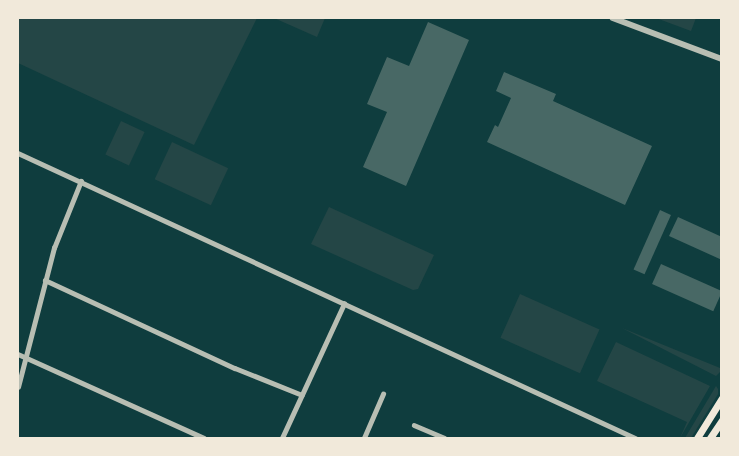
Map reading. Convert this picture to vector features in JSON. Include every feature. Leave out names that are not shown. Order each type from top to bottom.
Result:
[{"type":"main road","points":[[697,438],[722,398]]},
{"type":"main road","points":[[710,438],[722,420]]},
{"type":"street","points":[[613,18],[722,59]]},
{"type":"street","points":[[18,153],[635,438]]},
{"type":"street","points":[[18,387],[54,248],[81,181]]},
{"type":"street","points":[[45,280],[235,368],[302,396]]},
{"type":"street","points":[[282,438],[344,304]]},
{"type":"street","points":[[18,354],[204,438]]},
{"type":"street","points":[[364,438],[383,394]]},
{"type":"street","points":[[414,425],[444,438]]},
{"type":"shaded area","points":[[18,18],[257,18],[194,145],[18,63]]},
{"type":"shaded area","points":[[274,18],[325,18],[317,37]]},
{"type":"shaded area","points":[[656,18],[696,18],[691,31]]},
{"type":"shaded area","points":[[121,121],[145,132],[129,166],[105,155]]},
{"type":"shaded area","points":[[172,142],[228,168],[211,205],[155,179]]},
{"type":"shaded area","points":[[329,207],[434,255],[418,289],[413,290],[311,244]]},
{"type":"shaded area","points":[[520,294],[599,329],[580,373],[500,338]]},
{"type":"shaded area","points":[[622,328],[720,368],[721,366],[721,371],[716,376]]},
{"type":"shaded area","points":[[616,342],[710,386],[680,438],[687,422],[597,381]]},
{"type":"shaded area","points":[[716,386],[718,394],[691,438],[685,438]]},
{"type":"building","points":[[428,22],[469,40],[406,186],[363,167],[387,112],[367,104],[387,57],[409,66]]},
{"type":"building","points":[[504,72],[556,94],[553,101],[652,146],[625,205],[487,142],[495,125],[498,127],[511,98],[496,91]]},
{"type":"building","points":[[660,210],[671,215],[645,274],[634,269]]},
{"type":"building","points":[[678,217],[722,237],[722,260],[669,236]]},
{"type":"building","points":[[661,264],[722,291],[713,311],[652,284]]}]
